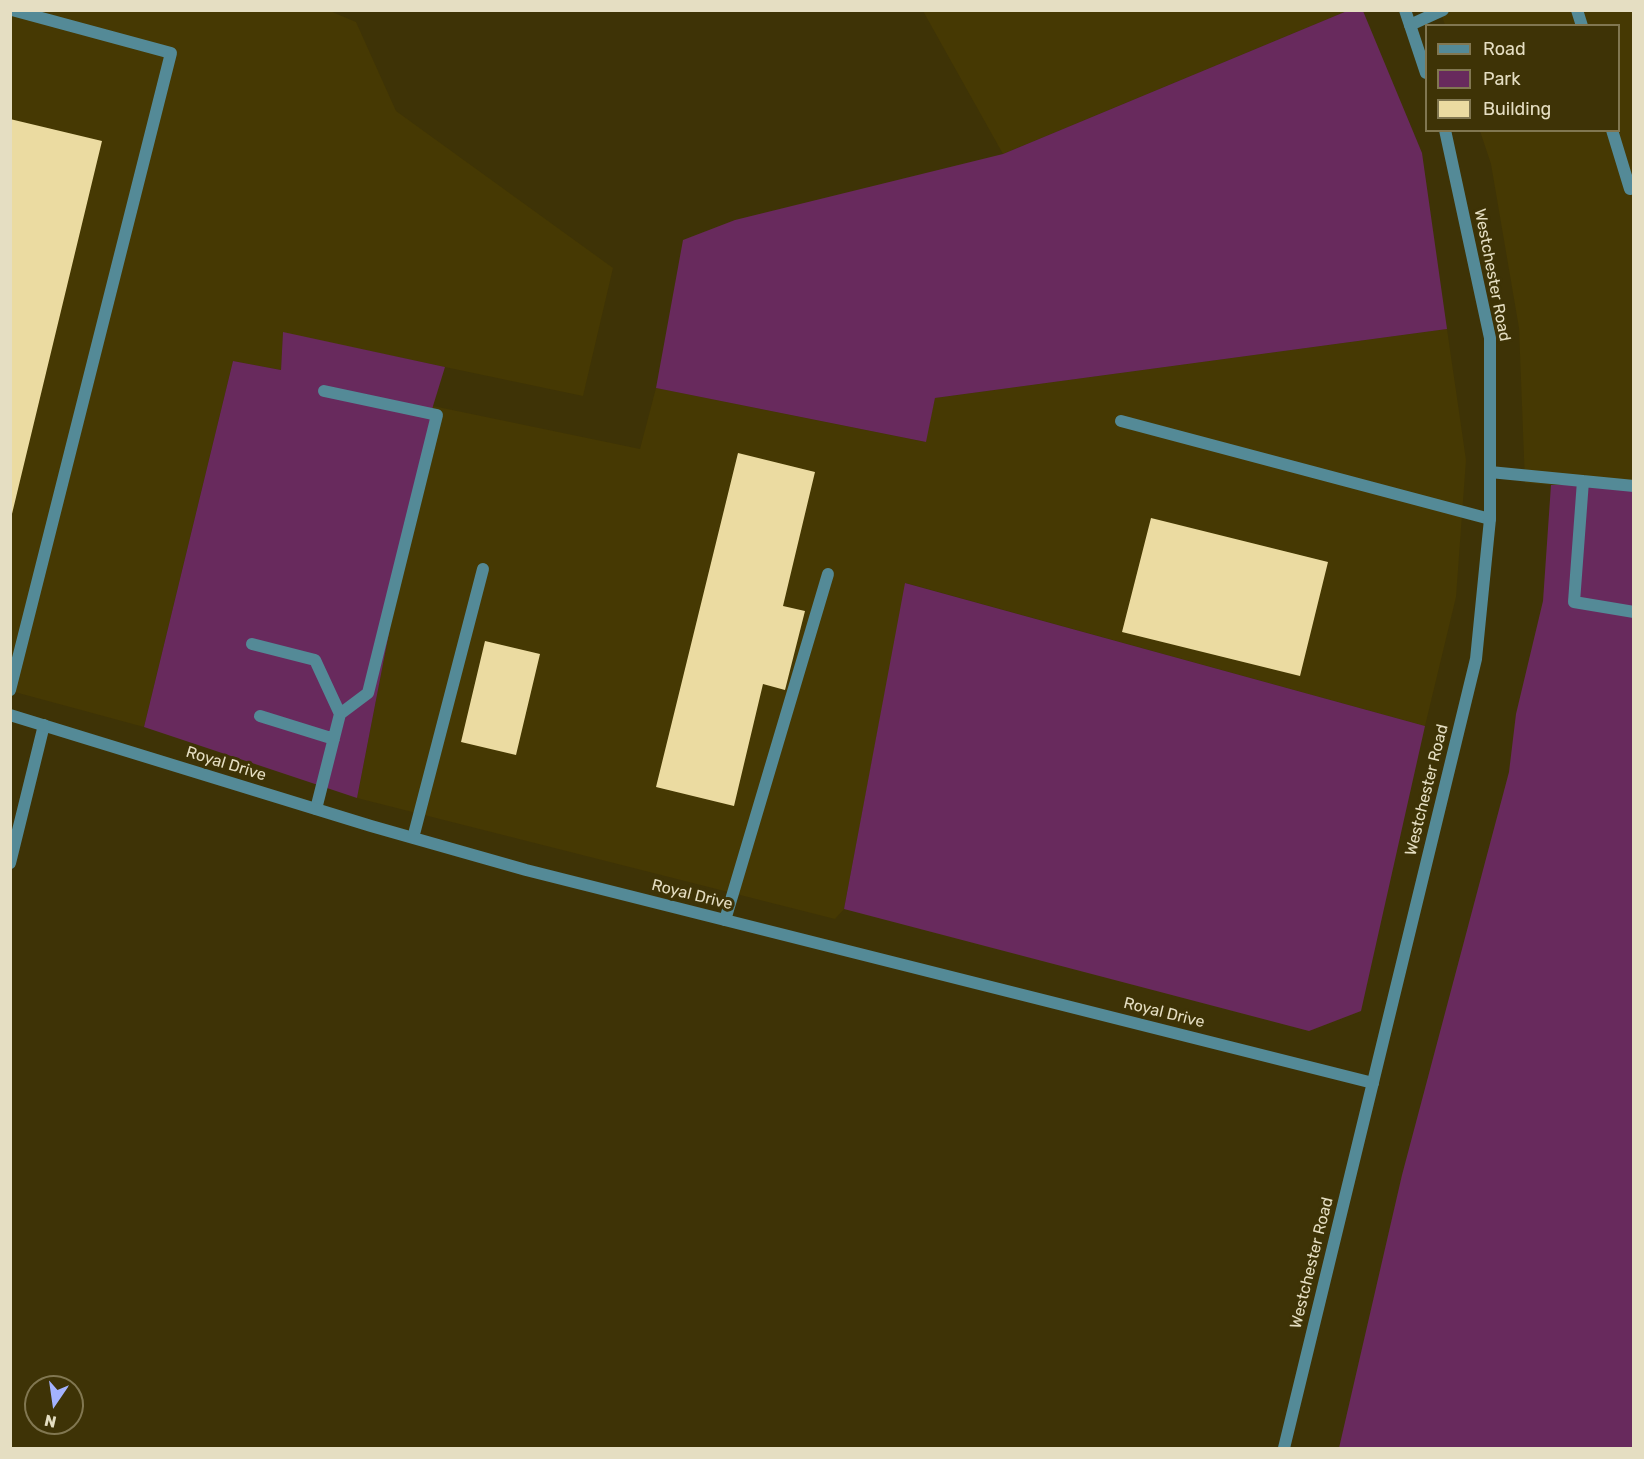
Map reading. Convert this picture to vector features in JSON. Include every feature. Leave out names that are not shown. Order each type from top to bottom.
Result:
[{"type":"street","points":[[10,690],[171,53],[12,10]]},
{"type":"street","points":[[1406,10],[1425,70]]},
{"type":"street","points":[[1410,25],[1443,10]]},
{"type":"street","name":"Westchester Road","points":[[1284,1449],[1476,659],[1490,519],[1490,338],[1445,132]]},
{"type":"street","points":[[1613,132],[1630,189]]},
{"type":"street","points":[[324,392],[436,416],[368,693],[340,714]]},
{"type":"street","points":[[1121,421],[1490,519]]},
{"type":"street","points":[[1490,472],[1634,486]]},
{"type":"street","points":[[1582,481],[1574,602],[1634,612]]},
{"type":"street","points":[[413,838],[483,569]]},
{"type":"street","points":[[725,920],[828,574]]},
{"type":"street","points":[[252,644],[315,660],[340,714],[316,809]]},
{"type":"street","name":"Royal Drive","points":[[10,715],[316,809],[526,870],[1373,1083]]},
{"type":"street","points":[[260,716],[334,739]]},
{"type":"street","points":[[10,863],[44,725]]},
{"type":"shaded area","points":[[10,11],[330,11],[356,22],[396,111],[613,268],[583,396],[283,333],[281,370],[233,361],[144,727],[11,691]]},
{"type":"shaded area","points":[[923,11],[1347,11],[1003,154]]},
{"type":"shaded area","points":[[1440,11],[1633,11],[1633,484],[1525,483],[1519,328],[1491,164],[1480,132],[1620,132],[1620,24],[1445,24]]},
{"type":"shaded area","points":[[1447,329],[1466,460],[1456,597],[1425,726],[906,583],[844,909],[835,919],[357,798],[433,406],[640,449],[656,388],[925,442],[935,398]]},
{"type":"green space","points":[[1347,11],[1363,11],[1422,153],[1447,329],[935,398],[926,442],[656,388],[683,240],[735,220],[1003,154]]},
{"type":"green space","points":[[283,332],[445,367],[433,406],[357,798],[144,727],[233,361],[281,370]]},
{"type":"green space","points":[[1633,484],[1633,1448],[1339,1448],[1402,1175],[1509,772],[1516,714],[1543,601],[1551,485]]},
{"type":"green space","points":[[905,583],[1425,726],[1361,1011],[1309,1031],[844,909]]},
{"type":"building","points":[[10,119],[102,141],[11,518],[10,518]]},
{"type":"building","points":[[738,453],[815,472],[783,606],[805,611],[785,690],[763,684],[734,806],[656,787]]},
{"type":"building","points":[[1151,518],[1328,562],[1300,676],[1122,632]]},
{"type":"building","points":[[485,641],[540,654],[516,755],[461,742]]}]
